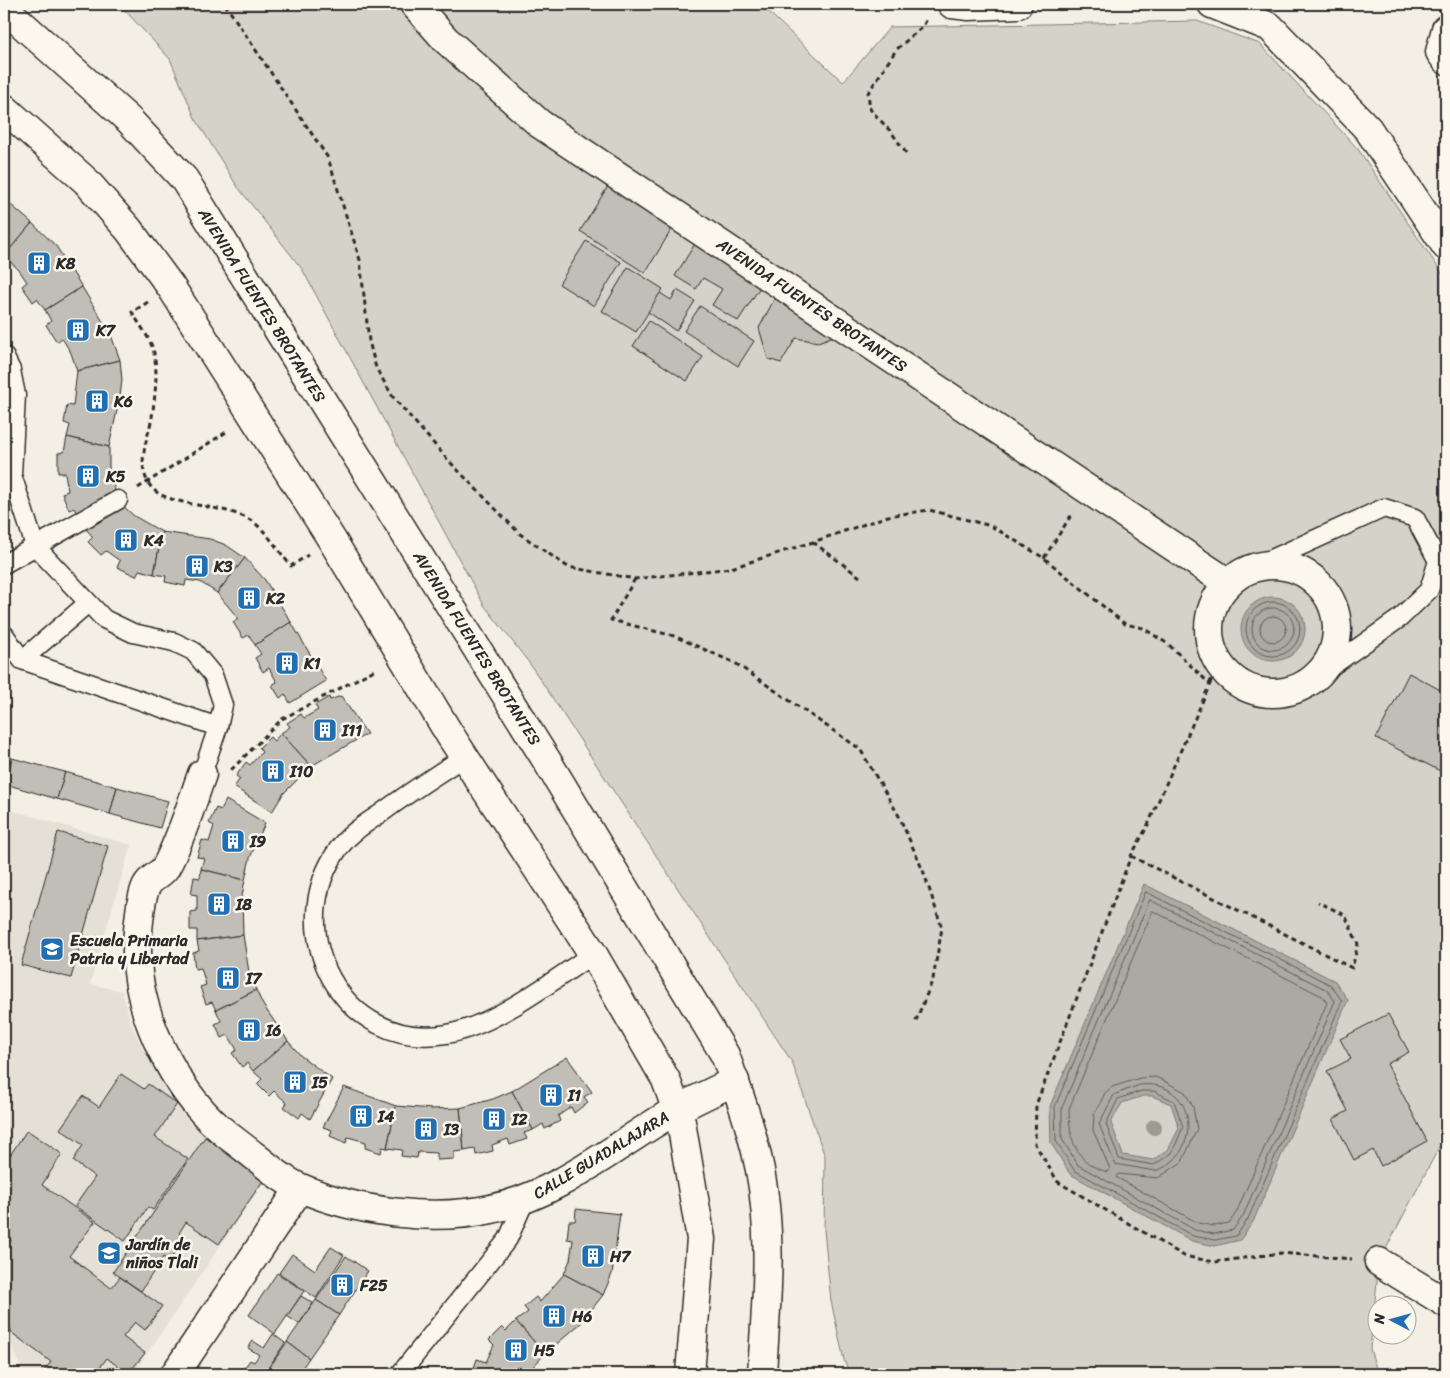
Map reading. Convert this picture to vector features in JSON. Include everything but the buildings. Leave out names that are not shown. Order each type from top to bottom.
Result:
[{"type":"street","name":"AVENIDA FUENTES BROTANTES","points":[[414,4],[446,40],[540,124],[1086,491],[1239,576]]},
{"type":"street","points":[[942,7],[1018,4]]},
{"type":"street","points":[[1212,4],[1270,27],[1368,129],[1446,246]]},
{"type":"street","name":"AVENIDA FUENTES BROTANTES","points":[[4,10],[129,120],[184,179],[552,770],[725,1056],[753,1139],[766,1206],[767,1287],[762,1374]]},
{"type":"street","points":[[1446,29],[1440,52],[1446,60]]},
{"type":"street","points":[[4,108],[86,181],[128,230],[171,287],[332,540],[464,757],[593,954],[666,1080],[678,1110],[701,1239],[690,1374]]},
{"type":"street","points":[[1274,564],[1298,569],[1318,582],[1332,603],[1337,627],[1334,650],[1321,672],[1302,686],[1278,693],[1253,690],[1231,678],[1216,657],[1209,632],[1213,606],[1239,576],[1274,564]]},
{"type":"street","name":"CALLE GUADALAJARA","points":[[202,774],[184,827],[166,868],[146,885],[140,918],[137,953],[138,980],[143,1005],[170,1066],[199,1108],[218,1127],[277,1173],[300,1188],[382,1210],[421,1214],[455,1214],[491,1209],[525,1200],[561,1182],[678,1110],[735,1081]]},
{"type":"street","points":[[174,1374],[300,1188]]},
{"type":"street","points":[[1379,1262],[1446,1303]]},
{"type":"lane","points":[[4,356],[11,370],[16,395],[12,475],[35,546],[104,619],[133,634],[174,642],[193,651],[213,675],[223,705],[218,727],[202,774]]},
{"type":"lane","points":[[4,564],[118,500]]},
{"type":"lane","points":[[1239,576],[1384,508],[1415,518],[1438,561],[1429,590],[1400,618],[1302,686]]},
{"type":"lane","points":[[22,660],[88,604]]},
{"type":"lane","points":[[4,634],[22,660],[218,727]]},
{"type":"lane","points":[[464,757],[357,830],[340,846],[328,866],[319,888],[314,911],[315,934],[320,957],[330,978],[349,1002],[380,1024],[401,1032],[424,1036],[446,1035],[469,1029],[490,1019],[593,954]]},
{"type":"lane","points":[[400,1374],[508,1239],[525,1200]]},
{"type":"path","points":[[225,4],[328,158],[360,260],[368,341],[376,368],[393,397],[448,460],[520,534],[568,567],[634,579],[731,568],[888,516],[929,510],[991,526],[1044,558],[1125,624],[1143,628],[1168,644],[1210,684]]},
{"type":"path","points":[[906,153],[892,133],[870,109],[868,93],[896,50],[942,7]]},
{"type":"path","points":[[171,287],[132,312],[153,351],[155,366],[154,401],[143,467],[148,483],[156,494],[236,513],[256,524],[290,566],[332,540]]},
{"type":"path","points":[[118,500],[148,483],[253,415]]},
{"type":"path","points":[[1044,558],[1086,491]]},
{"type":"path","points":[[813,542],[860,577]]},
{"type":"path","points":[[634,579],[611,620],[674,636],[735,663],[860,749],[899,816],[924,873],[942,928],[933,978],[915,1023]]},
{"type":"path","points":[[228,772],[282,719],[401,656]]},
{"type":"path","points":[[1216,657],[1210,684],[1147,827],[1131,856],[1036,1105],[1035,1144],[1058,1182],[1184,1256],[1215,1262],[1281,1252],[1379,1262]]},
{"type":"path","points":[[1131,856],[1352,968],[1358,944],[1345,915],[1318,902]]},
{"type":"shaded area","points":[[119,4],[760,4],[843,82],[890,27],[1197,21],[1260,44],[1358,149],[1446,279],[1446,1134],[1379,1262],[1375,1296],[1368,1296],[1368,1346],[1370,1346],[1378,1374],[850,1374],[844,1360],[831,1301],[824,1230],[825,1157],[792,1062],[530,664],[484,605],[302,269],[237,186],[195,118],[170,59]]},
{"type":"shaded area","name":"Jardín de niños Tlali","points":[[4,808],[131,845],[90,984],[122,991],[131,1023],[145,1053],[189,1122],[267,1177],[133,1374],[24,1374],[4,1329]]},
{"type":"water","points":[[1273,597],[1285,599],[1296,606],[1303,617],[1305,629],[1303,641],[1296,652],[1285,659],[1273,661],[1261,659],[1250,652],[1243,641],[1241,629],[1243,617],[1250,606],[1261,599]]},
{"type":"water","points":[[1144,884],[1335,981],[1348,1000],[1253,1222],[1240,1240],[1215,1246],[1192,1241],[1070,1174],[1051,1143],[1050,1106]],"holes":[[[1143,1096],[1152,1096],[1171,1104],[1179,1128],[1168,1150],[1153,1160],[1123,1155],[1111,1123],[1122,1103]]]},
{"type":"place","name":"K8","points":[[39,263]]},
{"type":"place","name":"K7","points":[[78,330]]},
{"type":"place","name":"K6","points":[[97,401]]},
{"type":"place","name":"K5","points":[[88,476]]},
{"type":"place","name":"K4","points":[[126,540]]},
{"type":"place","name":"K3","points":[[197,566]]},
{"type":"place","name":"K2","points":[[249,598]]},
{"type":"place","name":"K1","points":[[287,663]]},
{"type":"place","name":"I11","points":[[325,730]]},
{"type":"place","name":"I10","points":[[273,771]]},
{"type":"place","name":"I9","points":[[233,841]]},
{"type":"place","name":"I8","points":[[219,904]]},
{"type":"place","name":"Escuela Primaria Patria y Libertad","points":[[52,949]]},
{"type":"place","name":"I7","points":[[228,978]]},
{"type":"place","name":"I6","points":[[249,1030]]},
{"type":"place","name":"I5","points":[[295,1082]]},
{"type":"place","name":"I1","points":[[551,1095]]},
{"type":"place","name":"I4","points":[[361,1116]]},
{"type":"place","name":"I2","points":[[494,1119]]},
{"type":"place","name":"I3","points":[[426,1129]]},
{"type":"place","name":"Jardín de niños Tlali","points":[[109,1253]]},
{"type":"place","name":"H7","points":[[593,1256]]},
{"type":"place","name":"F25","points":[[342,1285]]},
{"type":"place","name":"H6","points":[[554,1316]]},
{"type":"place","name":"H5","points":[[516,1350]]}]
